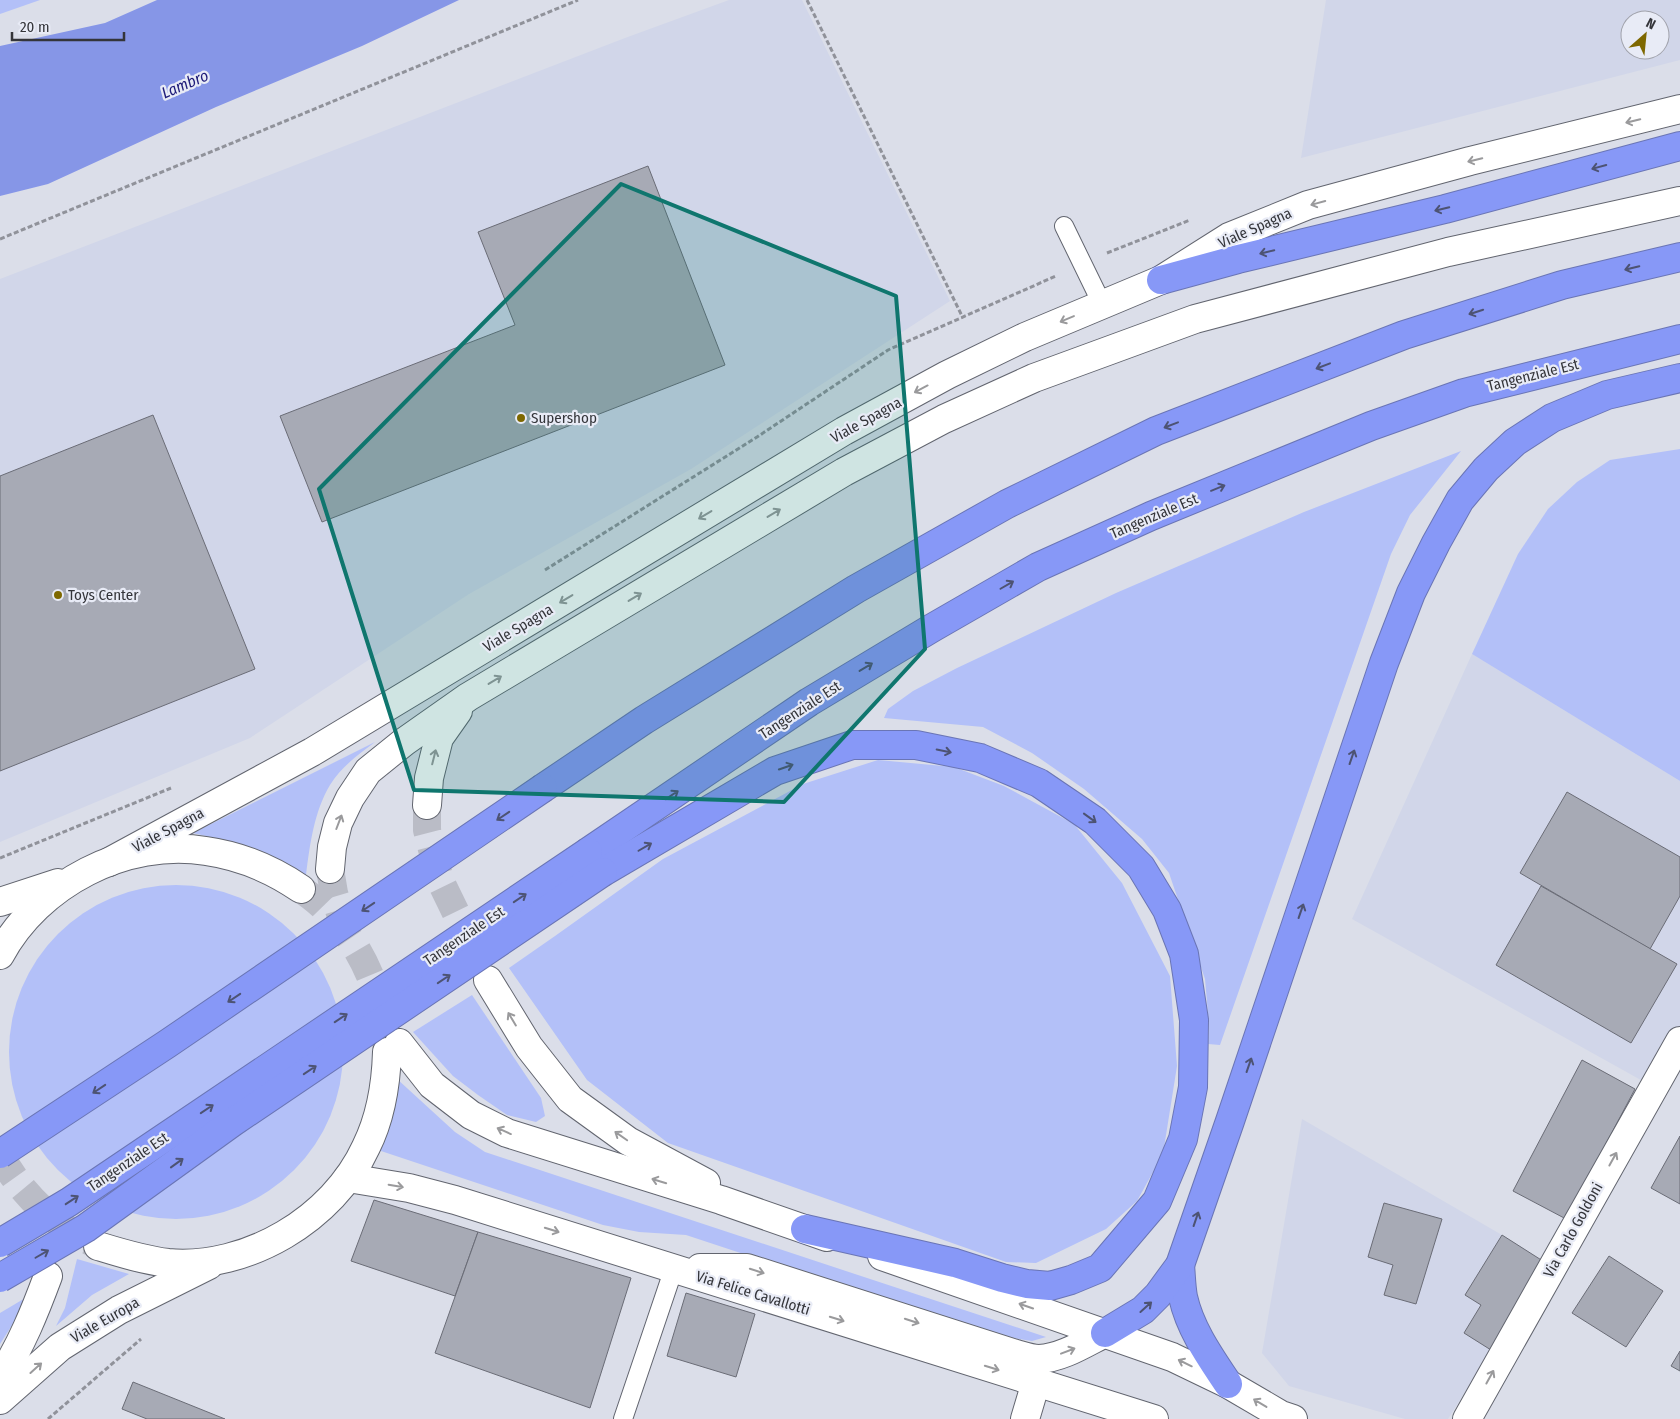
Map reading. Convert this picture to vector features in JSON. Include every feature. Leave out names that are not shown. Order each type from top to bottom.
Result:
[{"type":"highway","points":[[1161,280],[1238,259],[1445,209],[1680,146]]},
{"type":"highway","points":[[0,1154],[167,1044],[644,720],[856,589],[1007,504],[1156,431],[1404,335],[1562,285],[1680,257]]},
{"type":"highway","name":"Tangenziale Est","points":[[0,1243],[69,1202],[595,862],[809,702],[1038,567],[1151,516],[1371,426],[1464,393],[1680,339]]},
{"type":"highway","points":[[1105,1333],[1143,1310],[1180,1265],[1234,1112],[1384,663],[1411,593],[1460,500],[1486,469],[1515,442],[1552,418],[1607,395],[1680,378]]},
{"type":"highway","points":[[0,1278],[86,1228],[595,862],[775,771],[852,746],[916,745],[980,758],[1039,783],[1095,821],[1141,866],[1167,910],[1184,954],[1194,1020],[1193,1087],[1183,1139],[1157,1201],[1100,1268],[1050,1286],[1028,1284],[1002,1278],[956,1263],[805,1229]]},
{"type":"highway","points":[[1180,1265],[1184,1297],[1191,1318],[1204,1348],[1228,1384]]},
{"type":"street","name":"Viale Spagna","points":[[108,862],[312,752],[844,431],[947,375],[1016,341],[1161,280],[1229,237],[1308,205],[1470,161],[1680,109]]},
{"type":"street","points":[[330,869],[332,846],[338,823],[350,798],[368,771],[404,742],[468,697],[844,472],[944,419],[1034,378],[1195,319],[1448,252],[1680,201]]},
{"type":"street","points":[[427,805],[429,778],[439,738],[468,697]]},
{"type":"street","points":[[0,902],[78,876],[108,862],[140,853],[172,849],[205,851],[237,858],[269,870],[301,889]]},
{"type":"street","points":[[0,955],[24,920],[49,896],[78,876]]},
{"type":"street","points":[[488,980],[529,1047],[570,1100],[628,1141],[703,1182],[805,1229]]},
{"type":"street","name":"Via Carlo Goldoni","points":[[1466,1419],[1680,1041]]},
{"type":"street","points":[[98,1246],[129,1256],[168,1263],[195,1262],[249,1251],[282,1237],[311,1217],[330,1198],[348,1178],[366,1148],[378,1116],[393,1048],[432,1086],[471,1115],[507,1133],[721,1200],[1172,1357],[1228,1384],[1281,1415],[1293,1419]]},
{"type":"street","name":"Via Felice Cavallotti","points":[[348,1178],[409,1188],[455,1200],[1154,1419]]},
{"type":"street","name":"Viale Europa","points":[[0,1400],[60,1347],[119,1310],[222,1258]]},
{"type":"street","points":[[674,1268],[747,1268],[1007,1351],[1038,1359],[1072,1350],[1105,1333]]},
{"type":"street","points":[[0,1378],[10,1363],[32,1320],[48,1276]]},
{"type":"street","points":[[1025,1419],[1036,1382]]},
{"type":"lane","points":[[1064,226],[1102,304]]},
{"type":"lane","points":[[623,1419],[674,1268]]},
{"type":"path","points":[[0,239],[578,0]]},
{"type":"path","points":[[807,0],[963,318]]},
{"type":"path","points":[[48,1419],[147,1333]]},
{"type":"highlighted area","points":[[621,184],[896,296],[925,649],[784,802],[414,790],[319,489]]},
{"type":"shaded area","points":[[0,0],[40,0],[0,14]]},
{"type":"shaded area","points":[[729,0],[802,0],[950,301],[691,469],[469,594],[250,738],[0,842],[0,279],[625,38]]},
{"type":"shaded area","points":[[1326,0],[1680,0],[1680,60],[1301,158]]},
{"type":"shaded area","points":[[1680,449],[1680,781],[1472,654],[1518,554],[1548,509],[1577,482],[1610,460]]},
{"type":"shaded area","points":[[1461,451],[1410,515],[1391,554],[1220,1045],[1208,1044],[1209,1025],[1205,979],[1169,873],[1142,839],[1084,789],[1032,753],[983,727],[884,718],[888,709],[913,691],[957,668],[1116,593],[1304,512]]},
{"type":"shaded area","points":[[1472,654],[1680,781],[1680,1027],[1648,1084],[1352,919]]},
{"type":"shaded area","points":[[375,742],[339,772],[330,785],[320,806],[309,852],[306,875],[269,856],[232,842],[193,833]]},
{"type":"shaded area","points":[[878,760],[954,767],[1004,786],[1074,824],[1122,883],[1170,976],[1177,1066],[1163,1154],[1137,1201],[1106,1229],[1036,1263],[1006,1262],[668,1143],[587,1080],[509,968],[663,859],[803,784]]},
{"type":"shaded area","points":[[160,885],[192,885],[225,892],[255,904],[282,923],[305,946],[324,973],[331,988],[340,1019],[343,1052],[340,1085],[331,1116],[324,1131],[305,1158],[282,1181],[255,1200],[225,1212],[192,1219],[160,1219],[127,1212],[97,1200],[70,1181],[47,1158],[28,1131],[16,1101],[9,1068],[9,1036],[16,1003],[28,973],[47,946],[70,923],[97,904],[127,892]]},
{"type":"shaded area","points":[[472,995],[541,1098],[545,1116],[536,1122],[507,1115],[478,1095],[453,1076],[413,1032]]},
{"type":"shaded area","points":[[396,1078],[455,1132],[485,1152],[1046,1337],[1032,1341],[1000,1336],[904,1307],[686,1235],[639,1232],[603,1225],[372,1148]]},
{"type":"shaded area","points":[[1302,1119],[1502,1235],[1546,1263],[1448,1419],[1405,1419],[1289,1386],[1262,1353]]},
{"type":"shaded area","points":[[77,1259],[129,1274],[92,1295],[56,1326],[65,1308]]},
{"type":"shaded area","points":[[32,1294],[0,1344],[0,1313]]},
{"type":"water","name":"Lambro","points":[[157,0],[459,0],[362,46],[216,107],[48,184],[0,196],[0,46],[105,23]]},
{"type":"building","points":[[648,166],[725,365],[322,522],[280,416],[515,325],[478,232]]},
{"type":"building","points":[[153,415],[255,669],[0,771],[0,476]]},
{"type":"building","points":[[1567,792],[1680,857],[1680,896],[1650,949],[1520,873]]},
{"type":"building","points":[[1541,886],[1677,964],[1631,1043],[1496,965]]},
{"type":"building","points":[[1582,1060],[1635,1089],[1566,1219],[1513,1191]]},
{"type":"building","points":[[1680,1136],[1680,1204],[1651,1188]]},
{"type":"building","points":[[374,1200],[478,1232],[455,1296],[351,1261]]},
{"type":"building","points":[[1384,1203],[1442,1219],[1416,1304],[1384,1295],[1393,1265],[1368,1257]]},
{"type":"building","points":[[478,1232],[631,1278],[590,1408],[435,1353]]},
{"type":"building","points":[[1502,1235],[1546,1263],[1491,1350],[1464,1333],[1481,1305],[1465,1295]]},
{"type":"building","points":[[1609,1256],[1663,1291],[1626,1347],[1572,1313]]},
{"type":"building","points":[[686,1293],[755,1314],[736,1377],[667,1356]]},
{"type":"building","points":[[1680,1351],[1680,1371],[1671,1366]]},
{"type":"building","points":[[133,1382],[225,1419],[147,1419],[122,1409]]},
{"type":"tunnel","points":[[427,805],[427,830],[440,880],[477,956]]},
{"type":"tunnel","points":[[330,869],[334,893],[344,927]]},
{"type":"tunnel","points":[[301,889],[319,903],[339,924],[361,957],[382,1012],[387,1052]]},
{"type":"tunnel","points":[[0,1154],[20,1185],[45,1212],[64,1227],[95,1244]]},
{"type":"place","name":"Supershop","points":[[521,418]]},
{"type":"place","name":"Toys Center","points":[[58,595]]}]
